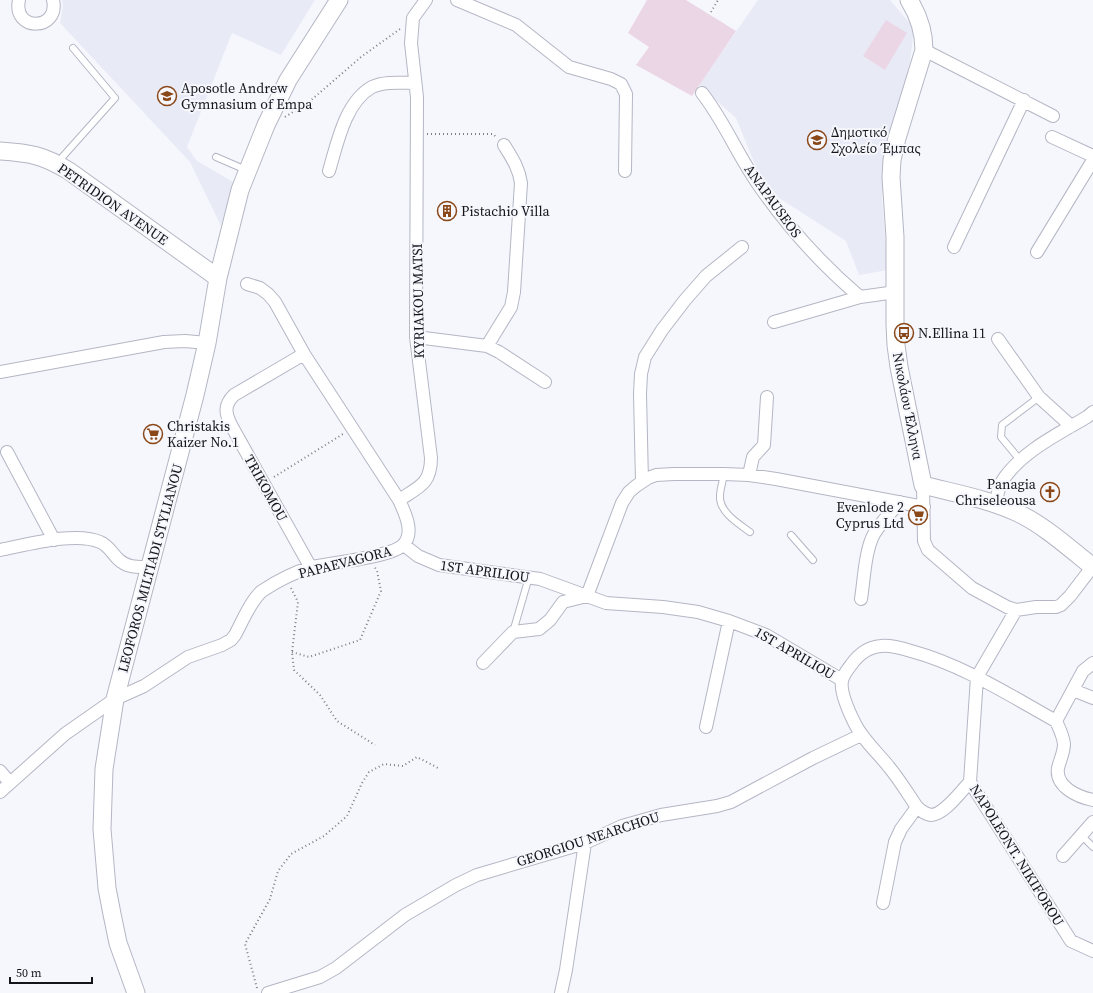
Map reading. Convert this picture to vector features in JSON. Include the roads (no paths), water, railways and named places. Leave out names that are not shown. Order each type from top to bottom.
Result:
[{"type":"main road","name":"LEOFOROS MILTIADI STYLIANOU","points":[[136,993],[118,943],[107,888],[102,829],[104,769],[115,699],[175,475],[207,343],[218,278],[240,190],[266,125],[288,80],[339,0]]},
{"type":"main road","name":"Νικολάου Έλληνα","points":[[909,0],[918,15],[922,27],[924,50],[897,138],[892,160],[891,177],[895,237],[895,324],[898,367],[923,485]]},
{"type":"main road","name":"PETRIDION AVENUE","points":[[0,151],[22,152],[38,156],[57,164],[218,278]]},
{"type":"main road","points":[[923,485],[995,504],[1018,513],[1059,540],[1093,566]]},
{"type":"street","points":[[19,0],[18,7],[22,18],[28,22],[36,24],[46,21],[51,15],[54,8],[53,0]]},
{"type":"street","name":"KYRIAKOU MATSI","points":[[399,500],[423,484],[429,476],[431,468],[416,336],[417,97],[411,43],[413,18],[426,0]]},
{"type":"street","points":[[457,0],[516,25],[569,67],[611,79],[621,84],[626,94],[625,171]]},
{"type":"street","points":[[924,50],[1053,116]]},
{"type":"street","points":[[329,171],[344,122],[360,97],[373,87],[388,83],[415,83]]},
{"type":"street","name":"ANAPAUSEOS","points":[[702,93],[721,120],[743,161],[758,184],[811,250],[860,297]]},
{"type":"street","points":[[954,247],[1024,100]]},
{"type":"street","points":[[1052,137],[1093,156]]},
{"type":"street","points":[[487,346],[511,307],[514,292],[521,183],[520,173],[516,163],[504,145]]},
{"type":"street","points":[[1038,252],[1093,160]]},
{"type":"street","points":[[642,482],[640,394],[641,374],[646,357],[662,330],[685,300],[706,276],[742,247]]},
{"type":"street","points":[[247,284],[260,288],[275,302],[304,354],[399,500],[405,512],[408,523],[408,531],[404,545]]},
{"type":"street","points":[[774,322],[860,297],[896,292]]},
{"type":"street","points":[[416,336],[487,346],[499,352],[545,382]]},
{"type":"street","points":[[998,339],[1040,397],[1071,426]]},
{"type":"street","points":[[0,372],[164,342],[185,341],[207,343]]},
{"type":"street","name":"TRIKOMOU","points":[[304,354],[234,395],[228,401],[226,415],[311,568]]},
{"type":"street","points":[[749,475],[753,457],[764,445],[767,397]]},
{"type":"street","points":[[995,504],[1000,485],[1010,470],[1025,455],[1093,412]]},
{"type":"street","points":[[7,452],[54,540]]},
{"type":"street","points":[[483,663],[513,632],[539,629],[550,620],[563,602],[587,596],[622,503],[629,492],[642,482],[656,475],[749,475],[924,507]]},
{"type":"street","points":[[923,485],[924,541],[928,550],[972,588],[1007,607],[1016,610],[1056,606],[1061,604],[1070,596],[1093,566]]},
{"type":"street","points":[[861,599],[869,546],[874,534],[885,518],[900,502]]},
{"type":"street","points":[[0,550],[54,540],[84,538],[93,539],[110,549],[118,559],[125,564],[132,567],[150,567]]},
{"type":"street","name":"1ST APRILIOU","points":[[404,545],[418,556],[439,565],[529,577],[554,583],[606,603],[663,607],[698,612],[730,620],[766,634],[842,680]]},
{"type":"street","name":"PAPAEVAGORA","points":[[0,792],[65,734],[115,699],[144,686],[188,657],[222,645],[230,640],[235,635],[257,596],[274,584],[286,577],[311,568],[388,553],[404,545]]},
{"type":"street","name":"NAPOLEONT. NIKIFOROU","points":[[1016,610],[977,677],[970,782],[1071,941],[1093,951]]},
{"type":"street","points":[[706,727],[730,620]]},
{"type":"street","points":[[970,782],[942,811],[930,815],[916,807],[891,769],[861,734],[850,713],[844,695],[842,680],[859,655],[867,650],[882,645],[900,648],[933,657],[977,677],[1056,721],[1063,737],[1064,745],[1058,769],[1059,778],[1073,793],[1093,800]]},
{"type":"street","points":[[1056,721],[1083,671],[1093,663]]},
{"type":"street","points":[[1073,690],[1093,698]]},
{"type":"street","name":"GEORGIOU NEARCHOU","points":[[268,993],[320,978],[336,968],[405,915],[456,884],[477,875],[585,843],[622,826],[661,815],[717,806],[731,802],[861,734]]},
{"type":"street","points":[[0,771],[10,783]]},
{"type":"street","points":[[883,902],[895,842],[901,829],[916,807]]},
{"type":"street","points":[[1063,856],[1093,822]]},
{"type":"street","points":[[560,993],[566,970],[585,843]]},
{"type":"lane","points":[[57,164],[115,98],[73,48]]},
{"type":"lane","points":[[216,157],[248,171]]},
{"type":"lane","points":[[1020,460],[1001,437],[1002,425],[1040,397]]},
{"type":"lane","points":[[724,474],[720,504],[731,518],[750,532]]},
{"type":"lane","points":[[791,535],[813,560]]},
{"type":"lane","points":[[513,632],[529,577]]},
{"type":"lane","points":[[1082,836],[1093,847]]},
{"type":"place","name":"Aposotle Andrew Gymnasium of Empa","points":[[167,96]]},
{"type":"place","name":"Δημοτικό Σχολείο Έμπας","points":[[817,140]]},
{"type":"place","name":"Pistachio Villa","points":[[447,211]]},
{"type":"place","name":"N.Ellina 11","points":[[904,333]]},
{"type":"place","name":"Christakis Kaizer No.1","points":[[153,434]]},
{"type":"place","name":"Panagia Chriseleousa","points":[[1050,492]]},
{"type":"place","name":"Evenlode 2 Cyprus Ltd","points":[[918,515]]}]
